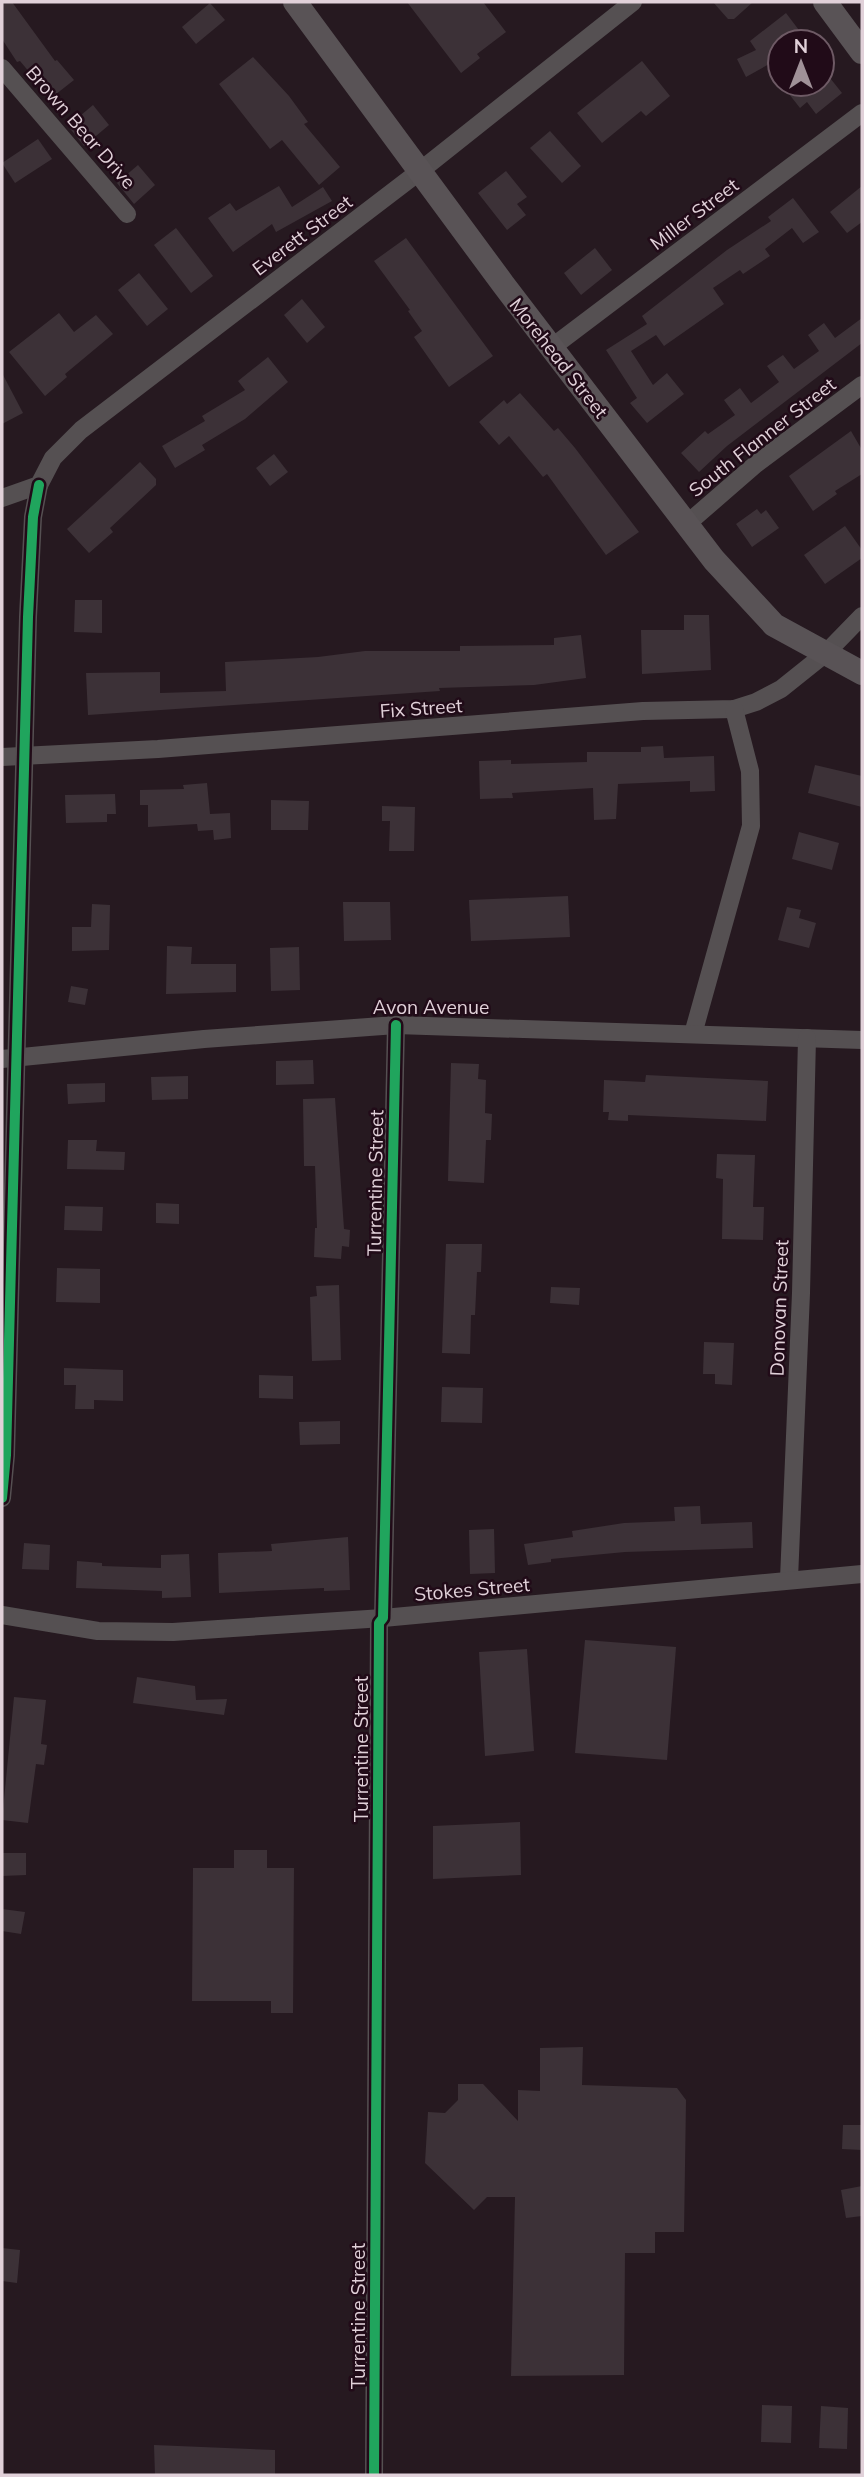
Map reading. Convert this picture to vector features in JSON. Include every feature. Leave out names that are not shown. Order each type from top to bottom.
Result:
[{"type":"street","name":"Morehead Street","points":[[295,2],[551,348],[714,560],[774,625],[862,673]]},
{"type":"street","name":"Everett Street","points":[[2,1498],[9,1059],[26,757],[33,517],[39,485],[52,458],[81,430],[420,171],[633,2]]},
{"type":"street","points":[[825,2],[862,52]]},
{"type":"street","name":"Brown Bear Drive","points":[[2,68],[127,214]]},
{"type":"street","name":"Miller Street","points":[[551,348],[862,113]]},
{"type":"street","name":"South Flanner Street","points":[[688,523],[756,464],[862,385]]},
{"type":"street","points":[[2,498],[39,485]]},
{"type":"street","name":"Fix Street","points":[[2,757],[643,711],[734,709],[756,702],[781,689],[826,653],[862,616]]},
{"type":"street","points":[[693,1034],[751,826],[750,771],[734,709]]},
{"type":"street","name":"Avon Avenue","points":[[9,1059],[204,1039],[396,1025],[862,1040]]},
{"type":"street","name":"Turrentine Street","points":[[374,2475],[379,1623],[383,1618],[396,1025]]},
{"type":"street","name":"Donovan Street","points":[[789,1579],[801,1293],[807,1038]]},
{"type":"street","name":"Stokes Street","points":[[2,1615],[50,1625],[122,1633],[383,1618],[862,1574]]},
{"type":"building","points":[[2,2],[12,2],[55,61],[57,60],[74,80],[51,98],[20,61],[17,62],[2,39]]},
{"type":"building","points":[[407,2],[483,2],[506,32],[477,54],[480,58],[461,73]]},
{"type":"building","points":[[713,2],[753,2],[734,19],[728,19]]},
{"type":"building","points":[[210,3],[225,20],[196,44],[182,27]]},
{"type":"building","points":[[786,13],[797,28],[767,28]]},
{"type":"building","points":[[766,29],[766,66],[746,77],[737,59],[756,50],[750,41]]},
{"type":"building","points":[[253,57],[289,96],[308,122],[304,124],[340,167],[319,185],[282,140],[270,149],[219,84]]},
{"type":"building","points":[[642,61],[670,96],[646,116],[641,111],[602,143],[577,113]]},
{"type":"building","points":[[836,86],[842,93],[836,98]]},
{"type":"building","points":[[792,98],[836,98],[816,114],[807,102],[800,108]]},
{"type":"building","points":[[93,105],[109,125],[84,146],[68,126]]},
{"type":"building","points":[[550,131],[581,166],[562,183],[530,148]]},
{"type":"building","points":[[38,139],[52,159],[15,183],[2,163]]},
{"type":"building","points":[[138,165],[155,185],[134,204],[117,183]]},
{"type":"building","points":[[506,171],[527,197],[517,204],[526,215],[507,230],[478,193]]},
{"type":"building","points":[[279,186],[292,207],[323,187],[332,201],[276,232],[272,224],[233,252],[208,218],[230,203],[236,211]]},
{"type":"building","points":[[862,186],[862,222],[847,233],[830,212]]},
{"type":"building","points":[[793,198],[819,232],[803,243],[792,228],[765,249],[770,256],[743,274],[740,270],[713,288],[724,304],[664,346],[656,335],[631,351],[653,385],[667,373],[684,394],[647,423],[630,403],[637,398],[606,350],[647,324],[642,316],[727,250],[771,221],[768,217]]},
{"type":"building","points":[[176,228],[213,276],[191,293],[154,245]]},
{"type":"building","points":[[406,238],[493,356],[449,387],[414,337],[422,331],[408,311],[410,310],[374,261]]},
{"type":"building","points":[[595,248],[612,270],[581,295],[564,273]]},
{"type":"building","points":[[139,273],[168,309],[147,326],[118,290]]},
{"type":"building","points":[[302,299],[325,327],[307,343],[284,315]]},
{"type":"building","points":[[59,313],[74,332],[96,315],[113,334],[65,374],[67,377],[45,396],[9,352]]},
{"type":"building","points":[[862,318],[862,343],[727,446],[699,472],[681,453],[705,431],[708,434],[735,415],[724,400],[740,388],[751,403],[779,382],[767,366],[783,355],[794,369],[819,351],[808,335],[824,323],[835,338]]},
{"type":"building","points":[[268,357],[288,382],[245,419],[202,445],[205,450],[175,468],[162,446],[205,421],[202,416],[245,390],[238,381]]},
{"type":"building","points":[[2,373],[23,413],[2,424]]},
{"type":"building","points":[[520,393],[554,431],[558,428],[639,532],[606,555],[547,474],[543,477],[509,436],[499,445],[479,422],[504,400],[507,404]]},
{"type":"building","points":[[851,431],[862,450],[862,474],[835,491],[837,494],[813,511],[789,476]]},
{"type":"building","points":[[274,454],[288,472],[270,486],[256,468]]},
{"type":"building","points":[[140,462],[156,479],[156,485],[110,528],[113,532],[89,553],[67,529]]},
{"type":"building","points":[[757,509],[761,514],[766,510],[779,528],[752,547],[736,524]]},
{"type":"building","points":[[845,526],[862,550],[862,558],[825,584],[804,555]]},
{"type":"building","points":[[75,600],[102,600],[102,633],[74,632]]},
{"type":"building","points":[[684,615],[709,615],[711,670],[642,674],[641,630],[684,630]]},
{"type":"building","points":[[581,635],[586,678],[534,685],[439,688],[440,691],[88,715],[86,673],[160,672],[160,693],[226,691],[225,662],[318,657],[365,651],[460,651],[460,646],[554,645],[554,638]]},
{"type":"building","points":[[663,746],[664,758],[714,756],[715,791],[690,792],[690,781],[618,784],[616,819],[594,820],[593,788],[512,793],[513,798],[480,799],[479,761],[511,760],[511,764],[587,762],[587,752],[641,752],[641,747]]},
{"type":"building","points":[[815,765],[862,776],[862,807],[808,793]]},
{"type":"building","points":[[207,783],[210,814],[230,813],[231,838],[214,840],[213,830],[198,831],[197,824],[148,827],[148,805],[140,805],[140,790],[184,789],[183,785]]},
{"type":"building","points":[[115,794],[116,814],[107,814],[107,822],[66,823],[65,795]]},
{"type":"building","points":[[271,800],[309,801],[308,830],[271,830]]},
{"type":"building","points":[[382,806],[415,807],[414,851],[389,851],[390,821],[382,821]]},
{"type":"building","points":[[799,832],[839,843],[832,870],[792,859]]},
{"type":"building","points":[[568,896],[570,937],[471,941],[469,900]]},
{"type":"building","points":[[343,902],[390,902],[391,940],[344,941]]},
{"type":"building","points":[[92,904],[110,905],[109,950],[72,951],[72,927],[91,927]]},
{"type":"building","points":[[787,907],[801,910],[799,918],[816,923],[809,948],[778,940]]},
{"type":"building","points":[[167,946],[192,947],[191,964],[236,964],[236,992],[166,994]]},
{"type":"building","points":[[299,947],[300,990],[271,991],[270,948]]},
{"type":"building","points":[[71,986],[88,989],[85,1005],[68,1002]]},
{"type":"building","points":[[313,1060],[314,1084],[276,1085],[276,1061]]},
{"type":"building","points":[[451,1063],[479,1064],[478,1079],[486,1080],[485,1113],[492,1114],[491,1140],[486,1140],[484,1183],[448,1181]]},
{"type":"building","points":[[646,1075],[768,1081],[766,1121],[628,1115],[628,1121],[608,1120],[609,1112],[603,1112],[604,1080],[645,1082]]},
{"type":"building","points":[[188,1076],[188,1099],[152,1100],[151,1077]]},
{"type":"building","points":[[105,1083],[105,1102],[68,1104],[67,1084]]},
{"type":"building","points":[[335,1098],[344,1229],[350,1230],[349,1247],[342,1246],[341,1259],[314,1257],[317,1228],[315,1166],[304,1166],[303,1099]]},
{"type":"building","points":[[68,1140],[97,1140],[96,1151],[125,1152],[124,1170],[67,1169]]},
{"type":"building","points":[[717,1154],[755,1155],[753,1207],[764,1207],[763,1240],[722,1239],[723,1179],[716,1178]]},
{"type":"building","points":[[156,1203],[179,1204],[179,1224],[156,1223]]},
{"type":"building","points":[[65,1206],[103,1207],[102,1231],[64,1230]]},
{"type":"building","points":[[446,1244],[482,1244],[481,1272],[477,1272],[475,1315],[471,1315],[470,1354],[442,1353]]},
{"type":"building","points":[[57,1268],[100,1269],[100,1303],[56,1302]]},
{"type":"building","points":[[339,1285],[341,1360],[312,1361],[310,1297],[317,1296],[316,1286]]},
{"type":"building","points":[[551,1287],[580,1288],[579,1305],[550,1303]]},
{"type":"building","points":[[704,1342],[734,1343],[732,1385],[715,1384],[715,1374],[703,1374]]},
{"type":"building","points":[[64,1368],[123,1370],[123,1401],[94,1400],[94,1409],[75,1409],[76,1385],[64,1385]]},
{"type":"building","points":[[259,1375],[293,1376],[293,1399],[259,1398]]},
{"type":"building","points":[[442,1387],[483,1388],[482,1423],[441,1422]]},
{"type":"building","points":[[340,1421],[340,1444],[300,1445],[299,1422]]},
{"type":"building","points":[[700,1506],[701,1524],[752,1522],[753,1548],[625,1552],[551,1559],[551,1562],[528,1565],[524,1544],[573,1537],[572,1531],[624,1523],[675,1521],[674,1507]]},
{"type":"building","points":[[494,1529],[495,1573],[470,1574],[469,1530]]},
{"type":"building","points":[[348,1537],[350,1590],[324,1591],[324,1588],[219,1593],[218,1553],[272,1551],[271,1544]]},
{"type":"building","points":[[24,1543],[50,1545],[49,1570],[22,1569]]},
{"type":"building","points":[[189,1554],[191,1597],[162,1598],[162,1591],[76,1588],[77,1561],[102,1563],[102,1566],[161,1568],[161,1555]]},
{"type":"building","points":[[585,1640],[676,1647],[667,1760],[575,1753]]},
{"type":"building","points":[[527,1649],[534,1751],[485,1756],[479,1652]]},
{"type":"building","points":[[137,1677],[195,1686],[196,1700],[227,1699],[224,1715],[133,1703]]},
{"type":"building","points":[[14,1697],[46,1700],[41,1744],[47,1745],[44,1765],[36,1764],[28,1823],[2,1820]]},
{"type":"building","points":[[520,1822],[521,1875],[433,1879],[433,1826]]},
{"type":"building","points":[[234,1850],[267,1850],[267,1868],[294,1868],[293,2013],[271,2013],[271,2001],[192,2001],[193,1868],[234,1868]]},
{"type":"building","points":[[2,1853],[26,1853],[26,1875],[2,1876]]},
{"type":"building","points":[[2,1909],[25,1912],[21,1934],[2,1931]]},
{"type":"building","points":[[583,2047],[582,2085],[677,2088],[686,2100],[684,2232],[655,2232],[655,2253],[625,2253],[624,2375],[511,2376],[515,2197],[487,2197],[474,2210],[425,2163],[428,2112],[445,2113],[458,2100],[458,2084],[483,2084],[518,2121],[518,2090],[540,2091],[540,2048]]},
{"type":"building","points":[[843,2125],[862,2125],[862,2150],[842,2149]]},
{"type":"building","points":[[862,2186],[862,2216],[846,2218],[841,2190]]},
{"type":"building","points":[[2,2248],[20,2250],[17,2283],[2,2281]]},
{"type":"building","points":[[762,2405],[792,2406],[791,2443],[761,2442]]},
{"type":"building","points":[[821,2406],[848,2408],[847,2449],[819,2448]]},
{"type":"building","points":[[154,2445],[275,2450],[275,2475],[155,2475]]},
{"type":"cycle path","points":[[2,1498],[6,1455],[28,617],[33,517],[39,485]]},
{"type":"cycle path","points":[[374,2475],[379,1623],[383,1618],[396,1025]]}]
